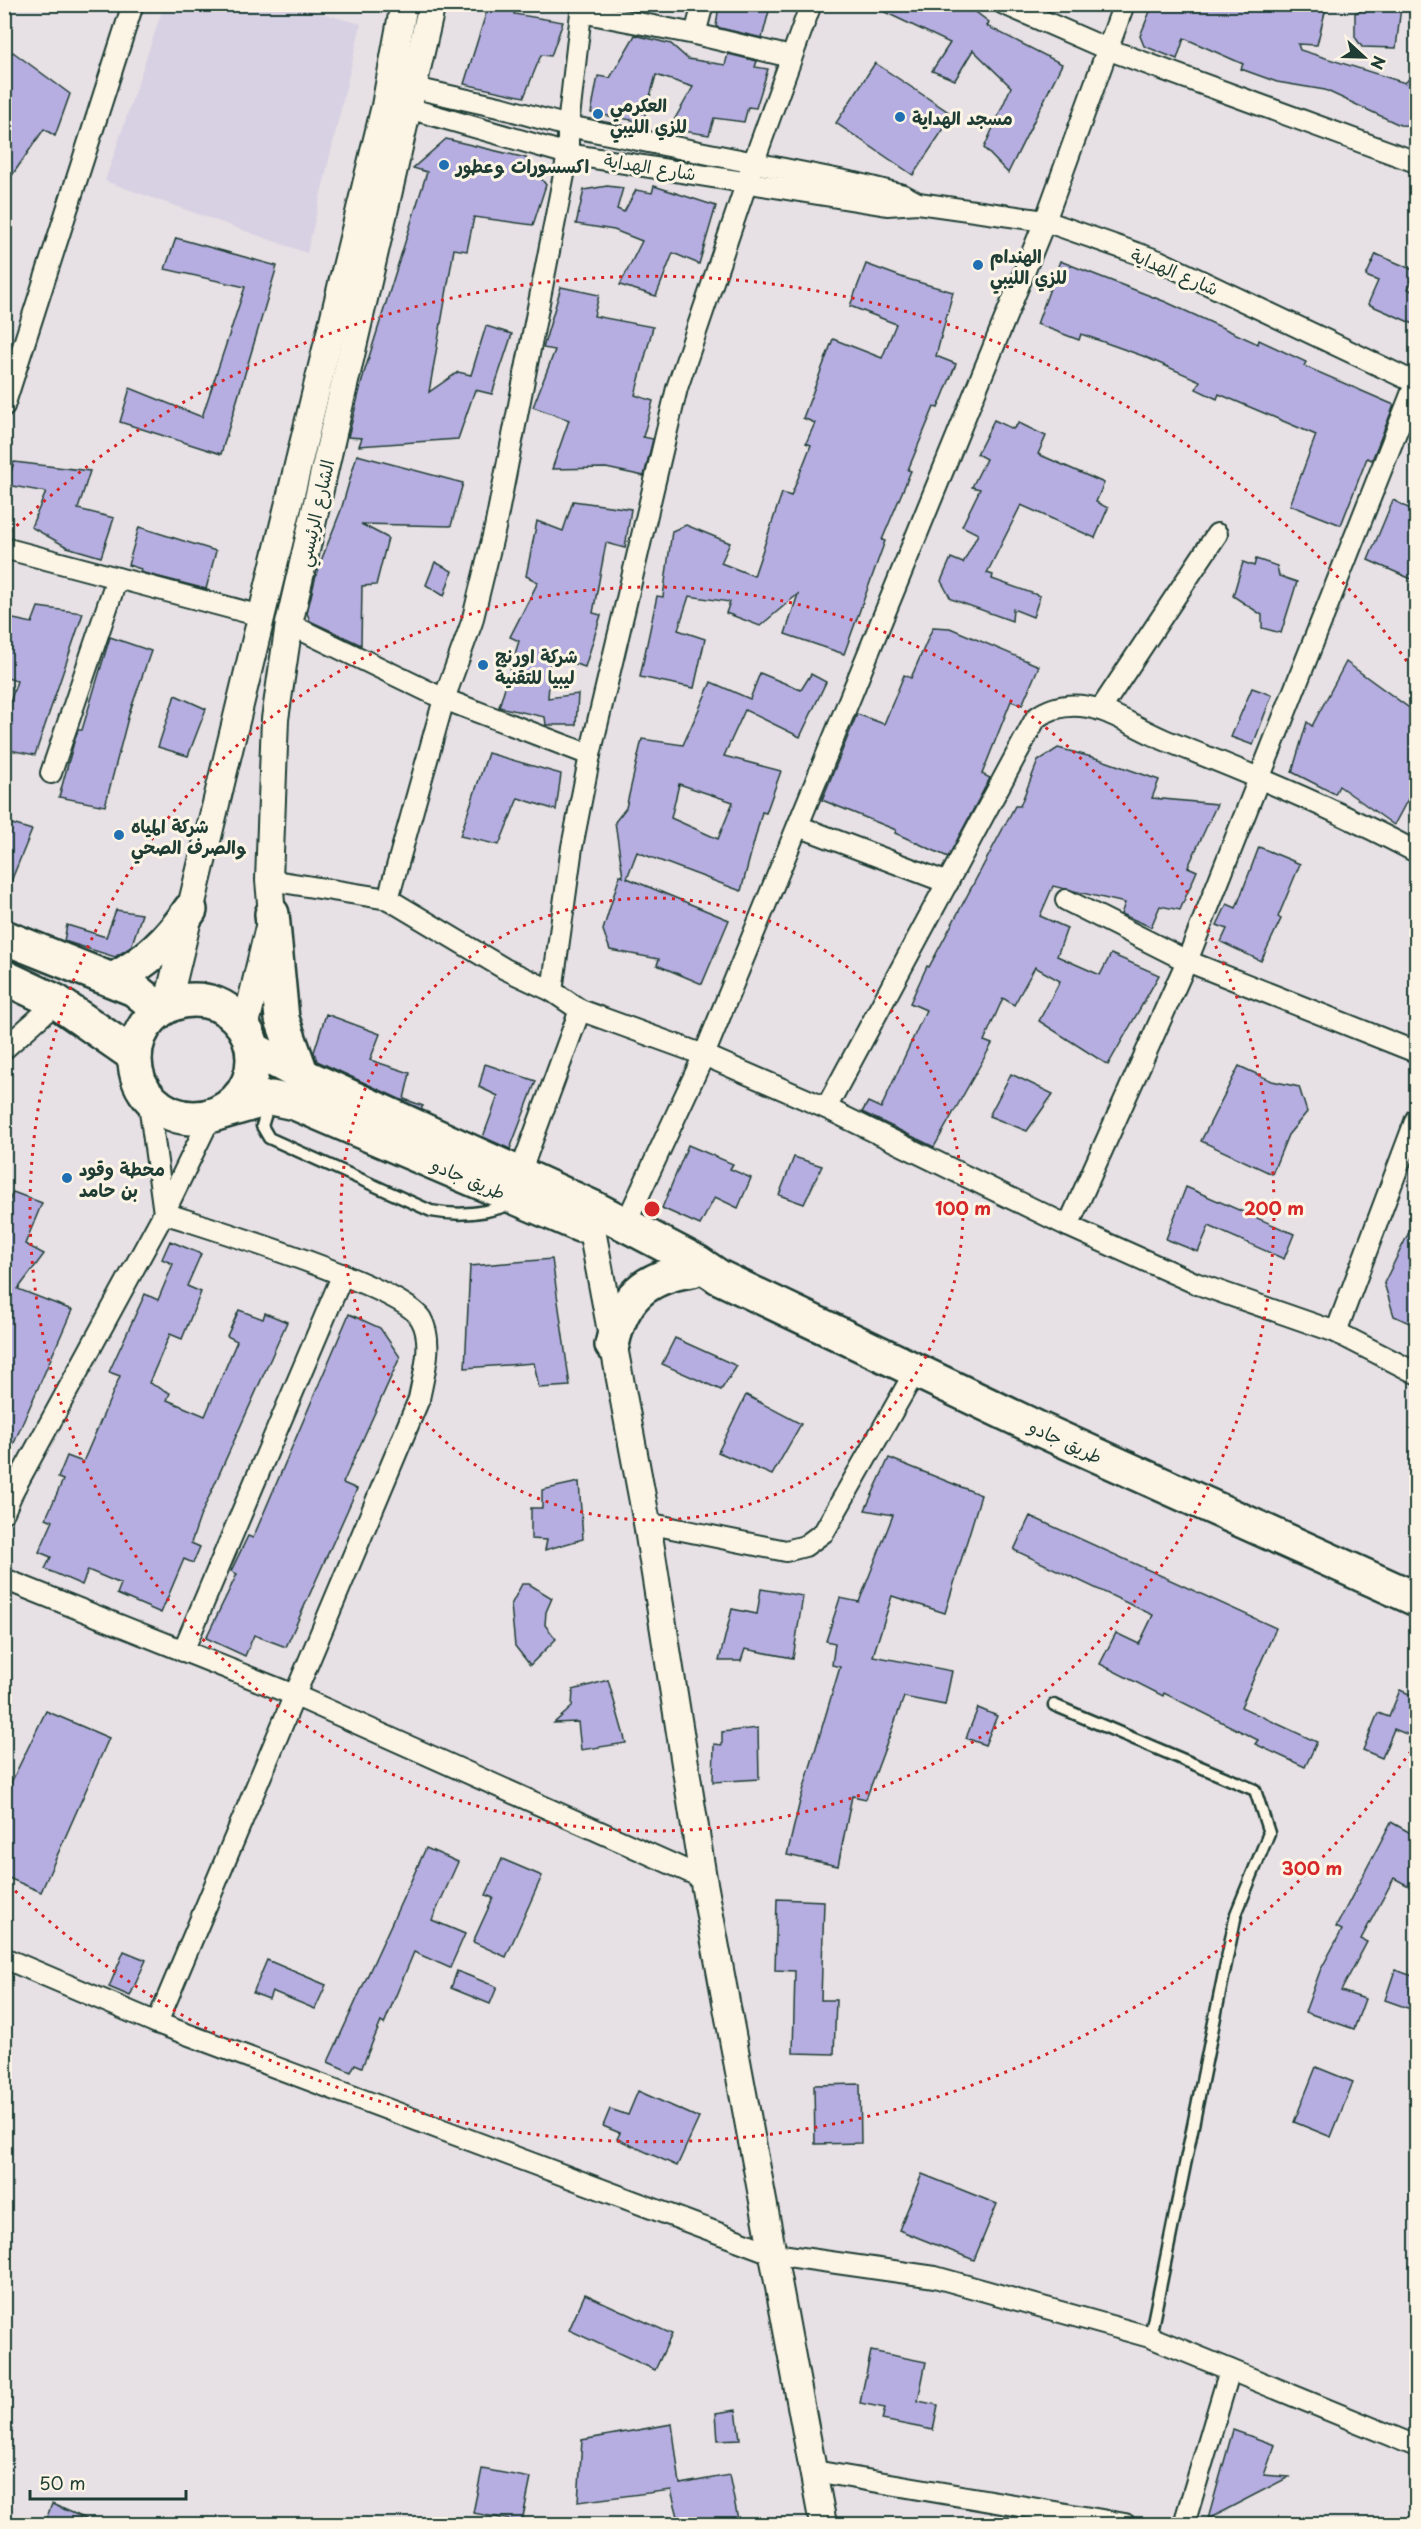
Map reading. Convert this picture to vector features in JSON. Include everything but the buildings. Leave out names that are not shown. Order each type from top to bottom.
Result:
[{"type":"highway","points":[[112,980],[136,968],[157,952],[190,910]]},
{"type":"highway","points":[[272,914],[282,1019],[302,1075]]},
{"type":"highway","points":[[4,937],[134,989],[163,1008]]},
{"type":"highway","points":[[4,977],[57,1002],[135,1056]]},
{"type":"highway","points":[[196,999],[211,1001],[225,1007],[249,1039],[251,1076],[244,1091],[233,1104],[215,1115],[197,1118],[170,1113],[148,1096],[136,1070],[135,1056],[142,1030],[163,1008],[196,999]]},
{"type":"highway","name":"طريق جادو","points":[[249,1039],[302,1075],[520,1186],[1041,1430],[1416,1599]]},
{"type":"highway","name":"طريق جادو","points":[[215,1115],[271,1098],[295,1102],[520,1186]]},
{"type":"highway","name":"طريق جادو","points":[[593,1219],[625,1225],[706,1273]]},
{"type":"highway","points":[[612,1346],[617,1322],[629,1301],[646,1284],[668,1274],[706,1273]]},
{"type":"street","points":[[4,406],[133,4]]},
{"type":"street","name":"الشارع الرئيسي","points":[[249,1039],[272,914],[269,880],[275,719],[289,624],[399,96],[404,4]]},
{"type":"street","name":"الشارع الرئيسي","points":[[163,1008],[190,910],[261,616],[399,96],[432,4]]},
{"type":"street","points":[[695,34],[703,4]]},
{"type":"street","points":[[552,991],[572,847],[590,755],[677,388],[747,181],[811,4]]},
{"type":"street","points":[[1004,4],[1107,49],[1416,162]]},
{"type":"street","points":[[625,1225],[704,1055],[798,826],[1045,221],[1124,4]]},
{"type":"street","points":[[388,899],[444,699],[472,622],[495,528],[568,154],[568,126],[581,8],[791,57]]},
{"type":"street","name":"شارع الهداية","points":[[399,96],[754,161],[888,191],[918,203]]},
{"type":"street","name":"شارع الهداية","points":[[399,96],[568,154],[887,205],[918,203],[1045,221],[1159,261],[1416,382]]},
{"type":"street","points":[[1068,1226],[1187,962],[1416,382]]},
{"type":"street","points":[[1100,710],[1217,534]]},
{"type":"street","points":[[4,548],[261,616]]},
{"type":"street","points":[[51,772],[117,578]]},
{"type":"street","points":[[289,624],[444,699],[590,755]]},
{"type":"street","points":[[826,1108],[1036,718],[1048,709],[1062,705],[1100,710],[1139,729],[1260,778],[1416,852]]},
{"type":"street","points":[[798,826],[948,883]]},
{"type":"street","points":[[269,880],[388,899],[505,969],[552,991],[580,1010],[704,1055],[826,1108],[1068,1226],[1195,1283],[1336,1332],[1416,1373]]},
{"type":"street","points":[[1066,900],[1187,962],[1416,1052]]},
{"type":"street","points":[[4,1048],[57,1002]]},
{"type":"street","points":[[520,1186],[580,1010]]},
{"type":"street","points":[[148,1096],[164,1213]]},
{"type":"street","points":[[4,1512],[9,1486],[164,1213],[215,1115]]},
{"type":"street","points":[[1336,1332],[1416,1119]]},
{"type":"street","points":[[156,2023],[419,1399],[426,1365],[428,1334],[419,1316],[398,1301],[343,1274],[164,1213]]},
{"type":"street","points":[[593,1219],[612,1346],[648,1523],[703,1878],[823,2524]]},
{"type":"street","points":[[183,1651],[343,1274]]},
{"type":"street","points":[[648,1523],[786,1551],[805,1546],[824,1532],[916,1370]]},
{"type":"street","points":[[4,1579],[294,1695],[703,1878]]},
{"type":"street","points":[[4,1958],[156,2023],[774,2254],[935,2277],[1150,2337],[1416,2446]]},
{"type":"street","points":[[1184,2524],[1230,2370]]},
{"type":"street","points":[[814,2471],[1125,2524]]},
{"type":"lane","points":[[271,1098],[262,1126],[270,1138],[431,1211],[452,1215],[494,1211],[520,1186]]},
{"type":"lane","points":[[1054,1705],[1255,1790],[1269,1833],[1236,1914],[1150,2337]]},
{"type":"shaded area","points":[[164,5],[290,5],[361,24],[307,253],[105,181]]},
{"type":"place","name":"العكرمي للزي الليبي","points":[[598,114]]},
{"type":"place","name":"مسجد الهداية","points":[[900,117]]},
{"type":"place","name":"اكسسورات وعطور","points":[[444,165]]},
{"type":"place","name":"الهندام للزي الليبي","points":[[978,265]]},
{"type":"place","name":"شركة اورنج ليبيا للتقنية","points":[[483,665]]},
{"type":"place","name":"شركة المياه والصرف الصحي","points":[[119,835]]},
{"type":"place","name":"محطة وقود بن حامد","points":[[67,1178]]}]
